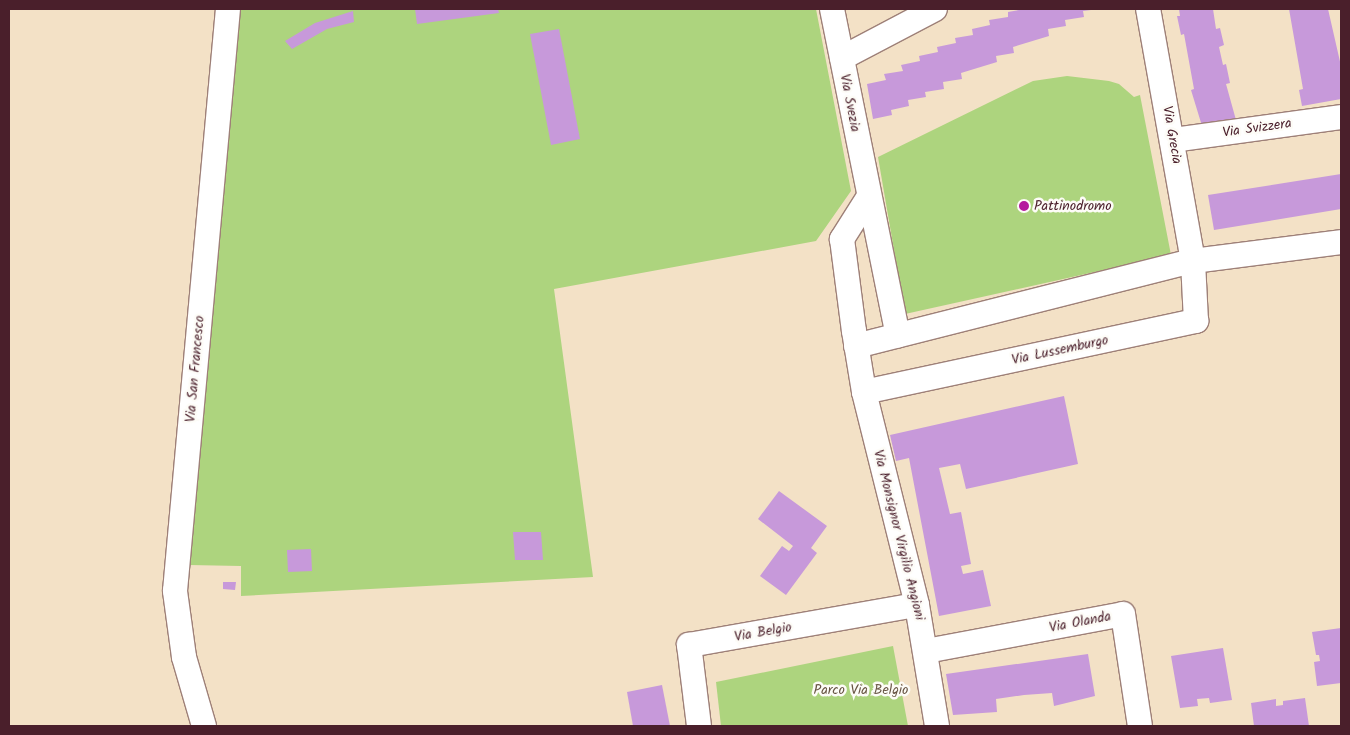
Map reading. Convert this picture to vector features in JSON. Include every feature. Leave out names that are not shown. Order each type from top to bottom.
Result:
[{"type":"street","name":"Via San Francesco","points":[[204,726],[184,657],[175,591],[228,9]]},
{"type":"street","name":"Via Svezia","points":[[832,9],[868,198],[898,335]]},
{"type":"street","points":[[842,58],[936,9]]},
{"type":"street","name":"Via Grecia","points":[[1148,9],[1173,140],[1193,261]]},
{"type":"street","name":"Via Svizzera","points":[[1173,140],[1341,116]]},
{"type":"street","points":[[868,198],[842,239],[856,346],[1193,261],[1341,242]]},
{"type":"street","name":"Via Lussemburgo","points":[[864,392],[1196,321],[1193,261]]},
{"type":"street","name":"Via Monsignor Virgilio Angioni","points":[[856,346],[864,392],[917,605],[937,726]]},
{"type":"street","name":"Via Belgio","points":[[699,726],[689,645],[917,605]]},
{"type":"street","name":"Via Olanda","points":[[926,651],[1123,614],[1140,726]]},
{"type":"green space","points":[[232,9],[816,9],[851,191],[816,241],[554,289],[593,577],[241,596],[241,566],[189,565]]},
{"type":"green space","name":"Pattinodromo","points":[[1067,76],[1109,81],[1119,84],[1134,97],[1140,95],[1171,255],[905,314],[878,157],[1033,81]]},
{"type":"green space","name":"Parco Via Belgio","points":[[893,646],[908,726],[721,726],[716,682]]},
{"type":"building","points":[[415,9],[498,9],[499,13],[417,24]]},
{"type":"building","points":[[1025,9],[1091,10],[1083,11],[1084,17],[1065,20],[1066,26],[1048,29],[1049,36],[1013,47],[1014,53],[996,56],[997,62],[961,73],[962,79],[943,82],[944,89],[925,92],[926,97],[908,100],[909,106],[891,110],[892,115],[873,119],[867,84],[886,80],[884,74],[903,71],[901,65],[920,61],[919,56],[938,52],[937,47],[956,43],[955,38],[973,35],[972,29],[990,25],[989,20],[1008,17],[1008,12]]},
{"type":"building","points":[[1179,9],[1213,9],[1216,29],[1220,28],[1224,45],[1219,47],[1223,65],[1226,64],[1230,83],[1226,84],[1236,120],[1202,126],[1191,90],[1194,89],[1184,34],[1181,35],[1177,16],[1180,16]]},
{"type":"building","points":[[1289,9],[1328,9],[1341,66],[1341,99],[1302,106],[1299,90],[1303,89]]},
{"type":"building","points":[[353,11],[354,22],[327,29],[292,49],[285,41],[315,23]]},
{"type":"building","points":[[559,29],[580,139],[551,145],[530,34]]},
{"type":"building","points":[[1341,174],[1341,209],[1214,230],[1208,195]]},
{"type":"building","points":[[1064,396],[1078,464],[966,489],[960,464],[939,468],[950,514],[961,512],[971,564],[961,566],[963,574],[983,570],[991,606],[939,616],[909,458],[896,461],[890,435]]},
{"type":"building","points":[[779,491],[827,526],[811,548],[817,553],[786,595],[760,576],[782,546],[789,551],[793,546],[758,519]]},
{"type":"building","points":[[513,532],[541,532],[543,560],[515,560]]},
{"type":"building","points":[[311,549],[312,571],[288,572],[287,550]]},
{"type":"building","points":[[223,582],[236,582],[235,590],[223,589]]},
{"type":"building","points":[[1341,628],[1341,683],[1317,686],[1314,662],[1320,661],[1319,655],[1316,655],[1312,632]]},
{"type":"building","points":[[1223,648],[1232,700],[1210,703],[1209,698],[1197,699],[1198,706],[1180,708],[1171,656]]},
{"type":"building","points":[[1088,654],[1095,696],[1054,706],[1052,693],[1024,695],[996,699],[997,712],[953,715],[946,674]]},
{"type":"building","points":[[662,685],[670,726],[633,726],[627,692]]},
{"type":"building","points":[[1305,698],[1309,726],[1254,726],[1251,703],[1276,699],[1276,706],[1283,705],[1283,701]]},
{"type":"place","name":"Pattinodromo","points":[[1024,206]]}]
